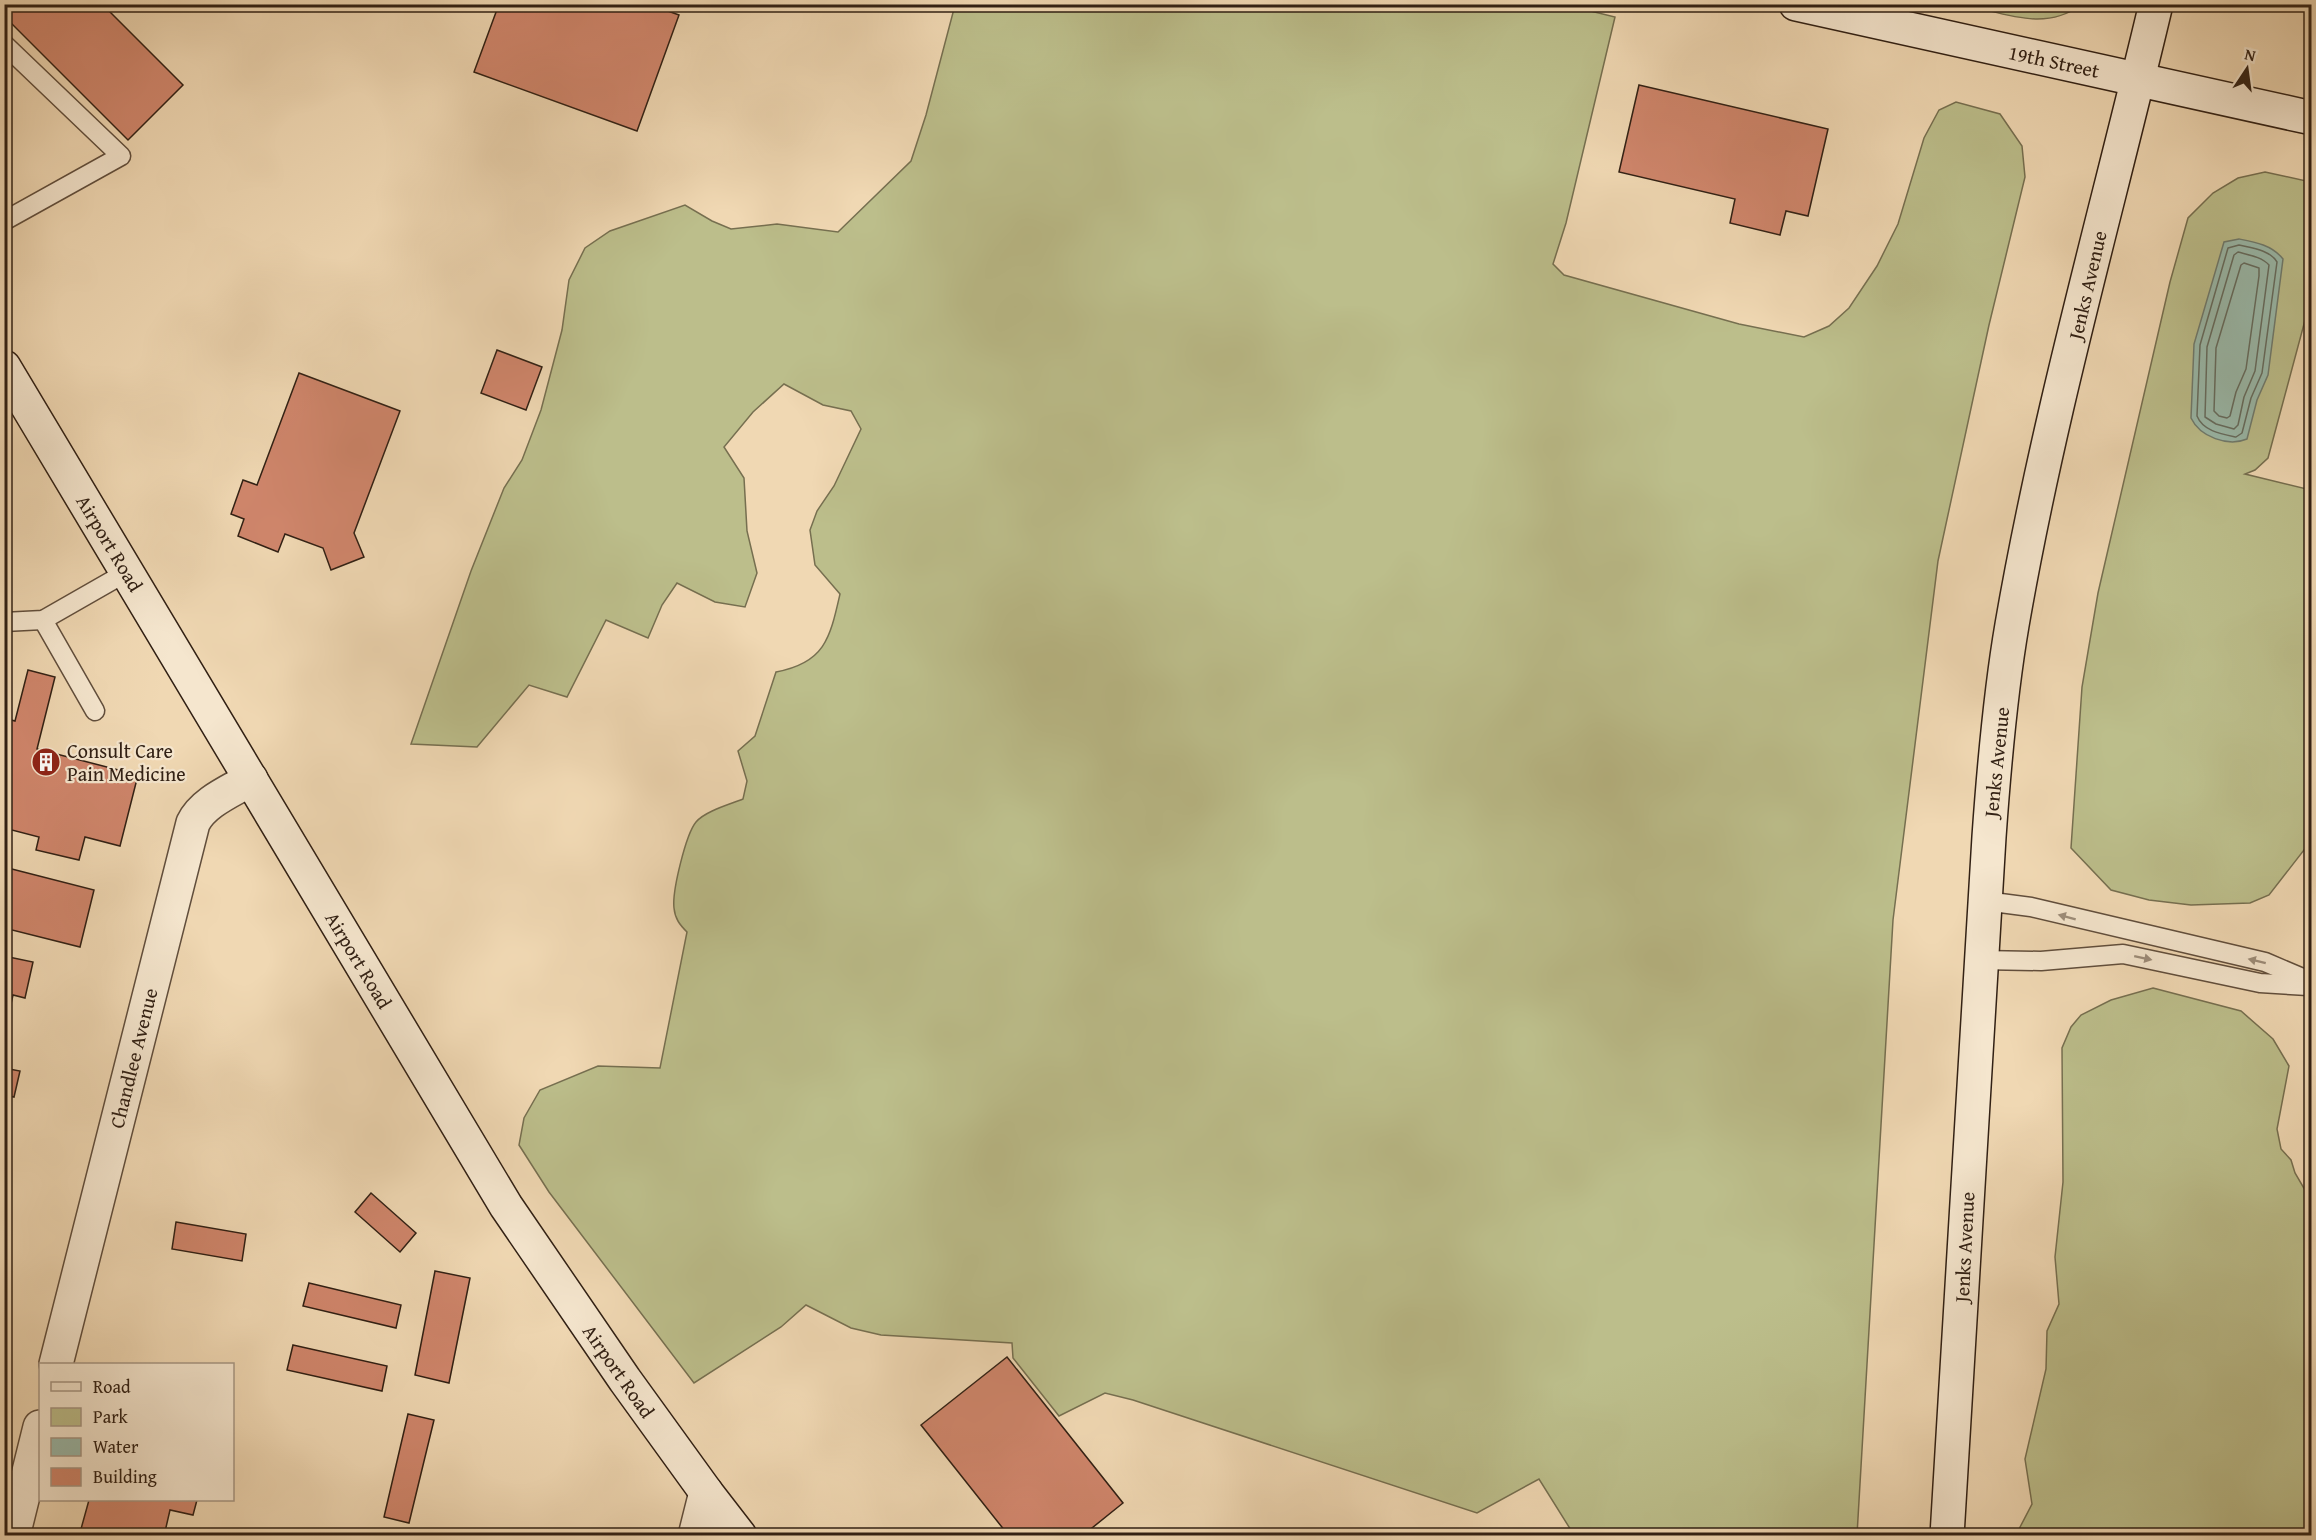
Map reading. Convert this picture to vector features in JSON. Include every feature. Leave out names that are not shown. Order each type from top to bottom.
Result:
[{"type":"street","name":"19th Street","points":[[1796,4],[2312,118]]},
{"type":"street","name":"Jenks Avenue","points":[[1947,1536],[1980,960],[1994,767],[2011,627],[2032,518],[2136,78],[2156,4]]},
{"type":"street","name":"Airport Road","points":[[4,367],[506,1206],[625,1380],[740,1536]]},
{"type":"street","name":"Chandlee Avenue","points":[[57,1363],[191,829],[196,817],[206,808],[250,779]]},
{"type":"street","points":[[13,1536],[39,1431]]},
{"type":"street","points":[[695,1536],[706,1492]]},
{"type":"lane","points":[[4,44],[122,156],[4,221]]},
{"type":"lane","points":[[4,622],[43,620],[127,572]]},
{"type":"lane","points":[[43,620],[95,711]]},
{"type":"lane","points":[[1985,901],[2031,907],[2265,962],[2312,984]]},
{"type":"lane","points":[[1980,960],[2041,961],[2123,954],[2260,983],[2312,984]]},
{"type":"green space","points":[[1562,4],[1615,17],[1566,223],[1553,264],[1564,275],[1739,324],[1804,337],[1829,326],[1849,308],[1877,266],[1898,224],[1924,138],[1939,110],[1956,102],[2000,114],[2022,146],[2025,177],[1989,325],[1938,561],[1893,920],[1857,1535],[1574,1535],[1539,1479],[1477,1513],[1133,1400],[1105,1393],[1059,1416],[1013,1358],[1012,1343],[881,1335],[851,1328],[806,1305],[781,1327],[694,1383],[549,1192],[519,1145],[524,1118],[540,1090],[598,1066],[660,1068],[687,932],[678,922],[674,908],[677,876],[684,850],[692,828],[700,818],[743,799],[747,781],[738,751],[755,736],[776,672],[805,662],[823,646],[828,636],[840,594],[815,565],[810,530],[817,511],[834,486],[861,429],[851,411],[823,405],[784,384],[753,412],[724,447],[744,478],[747,531],[757,573],[745,607],[715,602],[677,583],[662,605],[648,638],[606,620],[567,697],[529,685],[477,747],[411,744],[471,571],[504,488],[522,460],[541,410],[562,330],[569,280],[585,248],[610,231],[685,205],[731,229],[777,224],[838,232],[911,161],[926,115],[955,5]]},
{"type":"green space","points":[[2081,4],[2053,18],[2039,19],[2010,16],[1965,5]]},
{"type":"green space","points":[[2265,172],[2311,182],[2311,298],[2268,458],[2255,470],[2245,474],[2311,490],[2311,841],[2269,895],[2250,903],[2191,905],[2149,900],[2111,890],[2071,848],[2082,687],[2098,593],[2170,282],[2188,218],[2213,193],[2238,178]]},
{"type":"green space","points":[[2153,988],[2241,1011],[2273,1039],[2289,1066],[2277,1129],[2281,1149],[2291,1160],[2295,1173],[2312,1202],[2311,1535],[2019,1535],[2018,1531],[2032,1504],[2025,1459],[2046,1369],[2047,1331],[2059,1304],[2055,1257],[2063,1182],[2062,1048],[2071,1027],[2081,1015],[2111,1000]]},
{"type":"water","points":[[2239,239],[2268,247],[2283,259],[2268,375],[2257,400],[2247,439],[2232,442],[2215,439],[2208,435],[2195,425],[2191,418],[2194,344],[2224,242]]},
{"type":"building","points":[[4,4],[102,4],[183,85],[128,140],[4,16]]},
{"type":"building","points":[[499,4],[655,4],[654,6],[679,15],[637,131],[474,72]]},
{"type":"building","points":[[1639,85],[1828,129],[1808,216],[1786,211],[1780,235],[1730,223],[1735,199],[1619,172]]},
{"type":"building","points":[[497,350],[542,367],[526,410],[481,393]]},
{"type":"building","points":[[299,373],[400,411],[354,533],[364,557],[331,570],[323,548],[285,534],[278,552],[238,536],[244,519],[231,514],[243,480],[257,485]]},
{"type":"building","name":"Consult Care Pain Medicine","points":[[28,670],[55,677],[37,749],[138,775],[120,846],[85,837],[79,860],[36,850],[39,837],[4,828],[4,718],[15,721]]},
{"type":"building","points":[[4,867],[94,890],[80,947],[4,928]]},
{"type":"building","points":[[4,956],[33,962],[25,998],[13,995],[6,1026]]},
{"type":"building","points":[[4,1068],[20,1071],[14,1097],[4,1095]]},
{"type":"building","points":[[371,1193],[416,1233],[400,1252],[355,1212]]},
{"type":"building","points":[[176,1222],[246,1234],[242,1261],[172,1249]]},
{"type":"building","points":[[435,1271],[470,1278],[449,1383],[415,1375]]},
{"type":"building","points":[[309,1283],[401,1305],[396,1328],[303,1306]]},
{"type":"building","points":[[293,1345],[387,1366],[382,1391],[287,1370]]},
{"type":"building","points":[[1007,1357],[1123,1503],[1082,1536],[1009,1536],[921,1425]]},
{"type":"building","points":[[408,1414],[434,1420],[409,1523],[384,1517]]},
{"type":"building","points":[[89,1501],[197,1501],[193,1515],[170,1510],[164,1536],[110,1536],[81,1529]]},
{"type":"place","name":"Consult Care Pain Medicine","points":[[46,762]]}]
